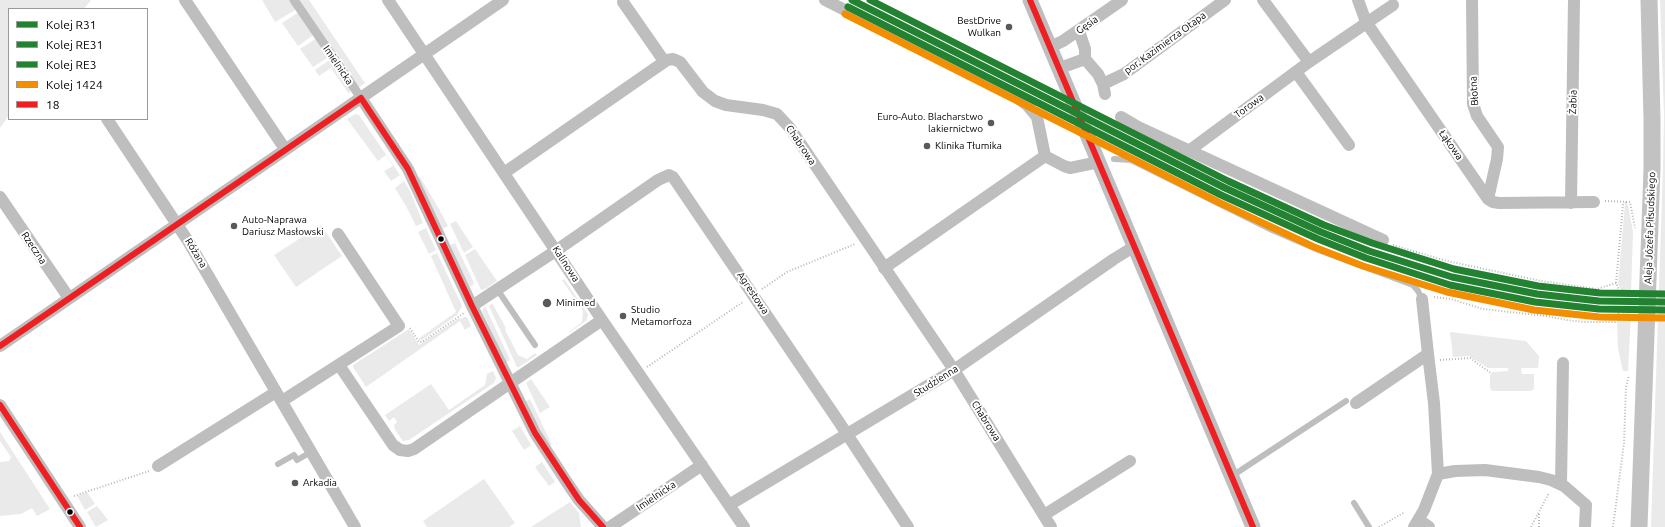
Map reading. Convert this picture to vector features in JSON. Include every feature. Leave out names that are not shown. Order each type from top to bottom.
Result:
[{"type":"main road","name":"Aleja Józefa Piłsudskiego","points":[[1639,527],[1652,169],[1649,0]]},
{"type":"street","points":[[186,0],[285,149]]},
{"type":"street","name":"Imielnicka","points":[[294,0],[408,169],[469,308],[525,416],[550,460],[580,500],[603,527]]},
{"type":"street","name":"Kalinowa","points":[[388,0],[557,250],[602,320],[744,527]]},
{"type":"street","points":[[825,0],[1015,96],[1027,105],[1037,117],[1045,156]]},
{"type":"street","points":[[1030,0],[1253,527]]},
{"type":"street","name":"Gęsia","points":[[1050,47],[1079,31],[1122,0]]},
{"type":"street","name":"por. Kazimierza Otapa","points":[[1085,59],[1092,65],[1104,89],[1225,0]]},
{"type":"street","points":[[1263,0],[1309,62]]},
{"type":"street","name":"Łąkowa","points":[[1358,0],[1366,22],[1488,199]]},
{"type":"street","name":"Błotna","points":[[1472,0],[1473,104],[1477,116],[1498,147],[1488,199]]},
{"type":"street","name":"Żabia","points":[[1572,203],[1574,0]]},
{"type":"street","points":[[0,346],[500,1]]},
{"type":"street","points":[[504,173],[664,61],[624,2]]},
{"type":"street","name":"Torowa","points":[[1190,150],[1309,62],[1393,5]]},
{"type":"street","points":[[1060,68],[1085,59],[1085,49],[1079,31]]},
{"type":"street","name":"Chabrowa","points":[[664,61],[673,59],[677,60],[703,92],[715,101],[763,110],[777,114],[784,120],[954,370],[1051,527]]},
{"type":"street","points":[[1296,72],[1349,145]]},
{"type":"street","points":[[1121,117],[1138,127],[1383,240]]},
{"type":"street","name":"Różana","points":[[108,120],[188,240],[355,527]]},
{"type":"street","points":[[1045,156],[1070,168],[1099,162]]},
{"type":"street","points":[[884,268],[1045,156]]},
{"type":"street","name":"Agrestowa","points":[[557,250],[658,180],[669,175],[673,177],[848,435],[908,527]]},
{"type":"street","name":"Rzeczna","points":[[0,197],[69,298]]},
{"type":"street","points":[[1488,199],[1493,202],[1500,203],[1594,202]]},
{"type":"street","points":[[158,466],[279,397],[339,365],[399,326],[338,234]]},
{"type":"street","name":"Studzienna","points":[[729,505],[848,435],[954,370],[1135,246]]},
{"type":"street","points":[[469,308],[557,250]]},
{"type":"street","points":[[1422,299],[1434,403],[1438,474],[1417,523],[1429,527]]},
{"type":"street","points":[[339,365],[393,445],[403,451],[414,449],[602,320]]},
{"type":"street","points":[[1351,402],[1428,358]]},
{"type":"street","points":[[1561,484],[1563,362]]},
{"type":"street","points":[[0,405],[80,527]]},
{"type":"street","points":[[1044,515],[1130,461]]},
{"type":"street","name":"Imielnicka","points":[[610,527],[702,465]]},
{"type":"street","points":[[1438,474],[1455,471],[1485,470],[1539,477],[1561,484],[1586,505],[1585,527]]},
{"type":"lane","points":[[1114,159],[1131,160],[1272,230],[1321,251],[1413,285],[1422,299]]},
{"type":"lane","points":[[497,289],[535,345]]},
{"type":"lane","points":[[1232,476],[1351,402]]},
{"type":"lane","points":[[278,464],[294,455],[297,460],[311,452]]},
{"type":"lane","points":[[1354,503],[1369,527]]},
{"type":"path","points":[[1594,202],[1630,202],[1635,229]]},
{"type":"path","points":[[1622,295],[1620,295],[1616,283],[1623,205],[1627,202]]},
{"type":"path","points":[[1383,240],[1447,261],[1541,281],[1597,289],[1616,283]]},
{"type":"path","points":[[759,290],[786,272],[858,243]]},
{"type":"path","points":[[1422,299],[1436,297],[1451,299],[1483,309],[1584,322],[1615,322],[1620,311],[1622,311]]},
{"type":"path","points":[[645,368],[747,299]]},
{"type":"path","points":[[410,327],[419,342],[422,342],[469,308]]},
{"type":"path","points":[[1428,358],[1470,358],[1492,374]]},
{"type":"path","points":[[1613,527],[1624,443],[1626,387],[1629,374]]},
{"type":"path","points":[[74,496],[150,471],[158,466]]},
{"type":"path","points":[[1531,527],[1550,492]]},
{"type":"path","points":[[1539,511],[1539,527]]},
{"type":"path","points":[[1380,527],[1405,512]]},
{"type":"shaded area","points":[[0,0],[91,0],[85,8],[8,8],[8,116],[0,128]]},
{"type":"shaded area","points":[[262,0],[291,0],[297,9],[275,22]]},
{"type":"shaded area","points":[[299,0],[309,0],[365,83],[358,88]]},
{"type":"shaded area","points":[[1660,0],[1665,0],[1665,527],[1651,527],[1664,114]]},
{"type":"shaded area","points":[[299,12],[315,34],[298,46],[282,23]]},
{"type":"shaded area","points":[[317,38],[330,56],[313,67],[300,49]]},
{"type":"shaded area","points":[[331,59],[351,90],[349,94],[331,68],[319,76],[315,70]]},
{"type":"shaded area","points":[[355,114],[359,115],[400,175],[391,181],[384,171],[393,166],[386,155],[378,161],[347,119]]},
{"type":"shaded area","points":[[418,177],[420,177],[448,226],[443,229]]},
{"type":"shaded area","points":[[404,181],[410,191],[423,223],[416,226],[395,188]]},
{"type":"shaded area","points":[[1626,204],[1628,205],[1633,232],[1631,293],[1623,293],[1618,284]]},
{"type":"shaded area","points":[[456,221],[473,247],[464,253],[450,224]]},
{"type":"shaded area","points":[[321,225],[342,256],[296,287],[274,255]]},
{"type":"shaded area","points":[[426,228],[436,250],[429,254],[418,232]]},
{"type":"shaded area","points":[[455,243],[474,283],[470,287],[450,245]]},
{"type":"shaded area","points":[[475,249],[497,281],[481,290],[465,255]]},
{"type":"shaded area","points":[[437,253],[462,306],[457,315],[420,340],[418,339],[456,312],[431,256]]},
{"type":"shaded area","points":[[564,279],[588,314],[587,320],[569,333],[582,322],[583,311],[562,280]]},
{"type":"shaded area","points":[[492,303],[506,328],[505,330],[518,355],[527,359],[535,353],[537,355],[519,367],[517,367],[489,306]]},
{"type":"shaded area","points":[[485,306],[510,360],[506,363],[482,311]]},
{"type":"shaded area","points":[[1622,313],[1631,313],[1628,371],[1623,371],[1618,349],[1617,322]]},
{"type":"shaded area","points":[[467,317],[471,326],[465,330],[460,321],[366,387],[353,367],[353,365],[409,329],[419,345],[459,318]]},
{"type":"shaded area","points":[[1450,332],[1526,341],[1539,356],[1538,368],[1521,368],[1522,374],[1534,374],[1534,389],[1531,391],[1492,391],[1490,388],[1490,375],[1493,372],[1508,371],[1508,368],[1488,368],[1469,356],[1453,357]]},
{"type":"shaded area","points":[[493,371],[496,378],[494,383],[409,440],[403,441],[395,430],[394,425],[397,422],[394,417],[389,421],[385,415],[431,384],[449,410],[485,385],[487,374]]},
{"type":"shaded area","points":[[531,379],[550,407],[540,413],[526,383]]},
{"type":"shaded area","points":[[530,399],[552,445],[549,445],[524,402]]},
{"type":"shaded area","points":[[520,426],[531,445],[524,450],[512,431]]},
{"type":"shaded area","points":[[0,432],[50,509],[37,516],[32,508],[21,514],[0,516],[0,462],[9,461],[11,457],[0,441]]},
{"type":"shaded area","points":[[542,462],[555,482],[549,486],[535,467]]},
{"type":"shaded area","points":[[484,479],[515,523],[509,527],[427,527],[423,521]]},
{"type":"shaded area","points":[[87,492],[95,504],[85,510],[77,496]]},
{"type":"shaded area","points":[[570,502],[579,513],[581,527],[531,527]]},
{"type":"shaded area","points":[[97,506],[108,520],[96,527],[87,512]]},
{"type":"rail line","name":"R31","points":[[852,0],[1225,188],[1321,232],[1369,251],[1452,277],[1537,294],[1599,301],[1665,302]]},
{"type":"rail line","name":"RE3","points":[[870,0],[1228,181],[1324,225],[1372,243],[1454,269],[1538,286],[1600,293],[1665,294]]},
{"type":"rail line","name":"RE31","points":[[848,7],[1221,195],[1318,239],[1366,258],[1450,285],[1535,302],[1599,309],[1665,310]]},
{"type":"rail line","name":"1424","points":[[845,14],[1218,202],[1314,247],[1363,266],[1447,292],[1534,310],[1599,317],[1665,318]]},
{"type":"transit line","name":"18","points":[[1030,0],[1253,527]]},
{"type":"transit line","name":"18","points":[[361,98],[408,169],[472,306],[535,433],[579,500],[603,527]]},
{"type":"transit line","name":"18","points":[[0,346],[361,98]]},
{"type":"transit line","name":"18","points":[[0,405],[80,527]]},
{"type":"place","name":"BestDrive Wulkan","points":[[1009,27]]},
{"type":"place","name":"Euro-Auto. Blacharstwo lakiernictwo","points":[[991,123]]},
{"type":"place","name":"Klinika Tłumika","points":[[927,146]]},
{"type":"place","name":"Auto-Naprawa Dariusz Masłowski","points":[[234,226]]},
{"type":"place","name":"Minimed","points":[[547,303]]},
{"type":"place","name":"Studio Metamorfoza","points":[[623,316]]},
{"type":"place","name":"Arkadia","points":[[295,483]]}]
